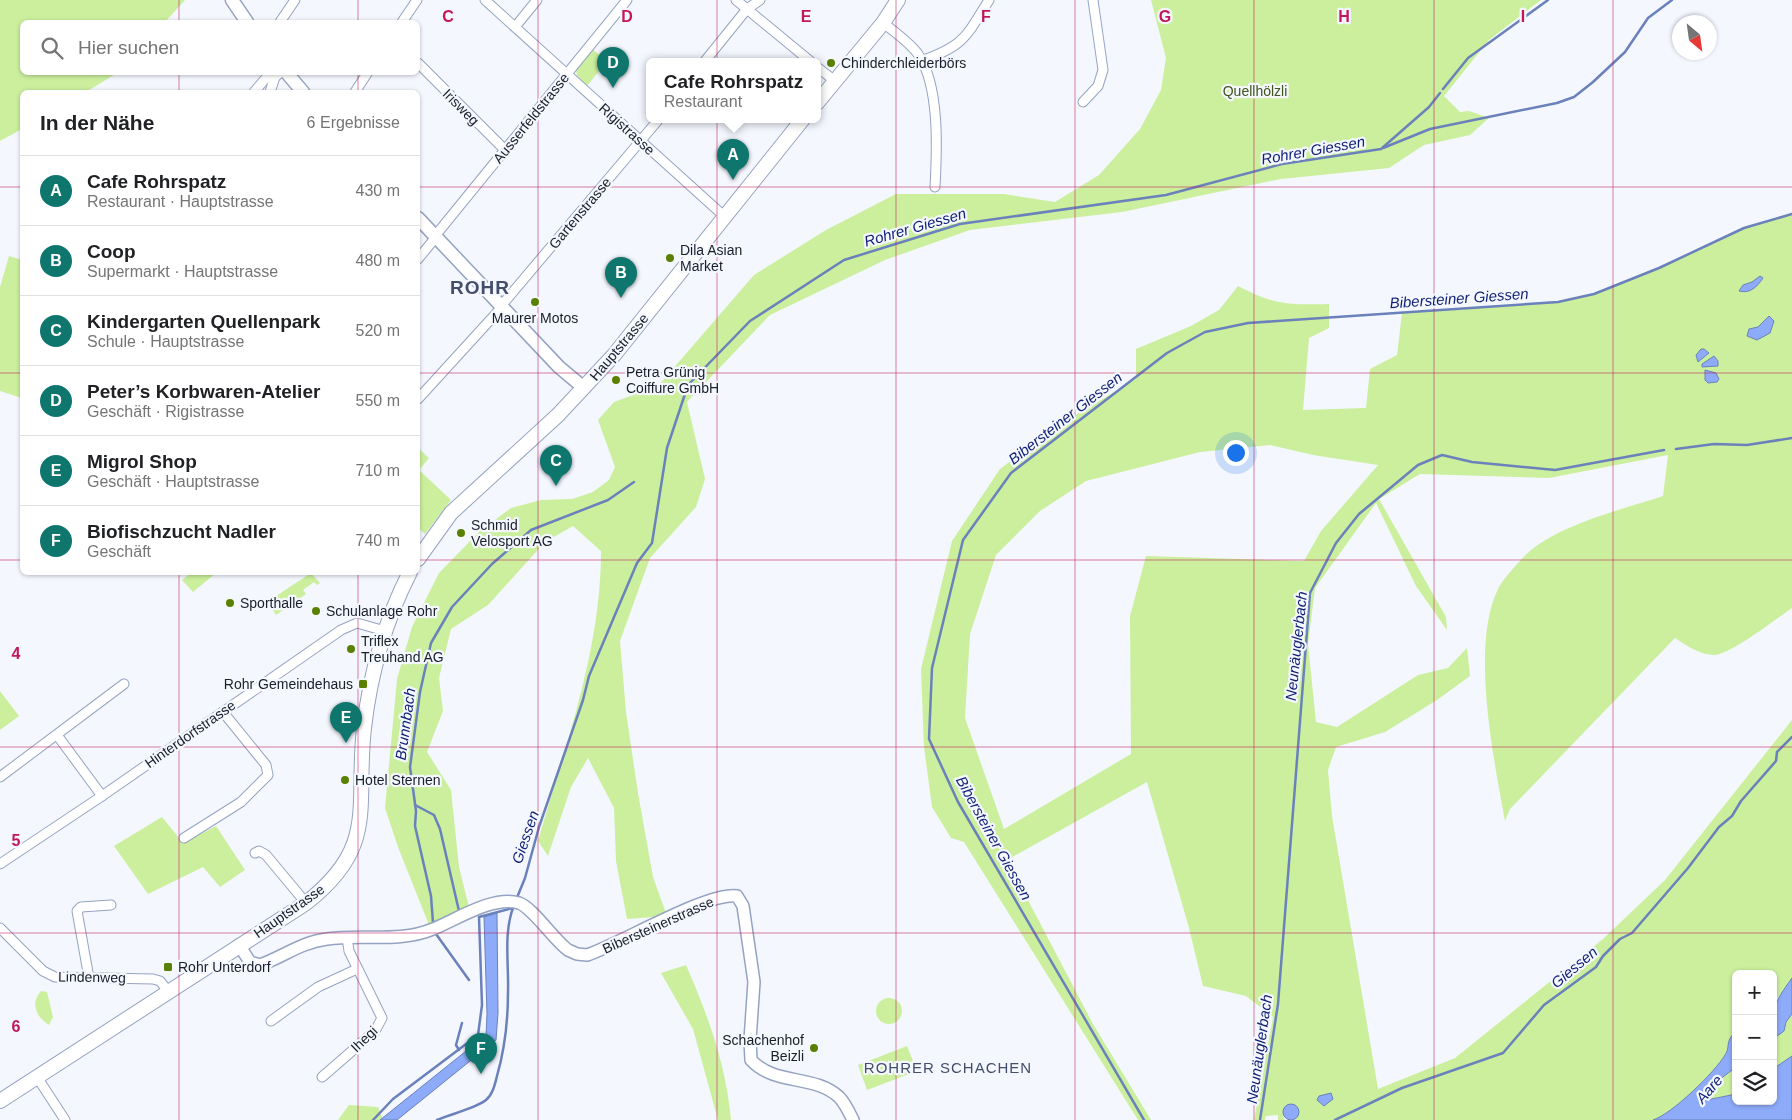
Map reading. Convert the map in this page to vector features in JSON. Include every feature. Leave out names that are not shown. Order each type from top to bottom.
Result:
[{"type":"main road","points":[[232,0],[246,20]]},
{"type":"main road","points":[[821,98],[883,23],[898,0]]},
{"type":"main road","points":[[282,75],[301,90]]},
{"type":"main road","name":"Hauptstrasse","points":[[420,556],[451,514],[584,388],[800,123]]},
{"type":"main road","points":[[420,220],[559,366],[584,388]]},
{"type":"main road","name":"Hauptstrasse","points":[[0,1101],[306,903],[326,886],[340,869],[356,837],[362,805],[364,728],[373,676],[385,631],[409,575]]},
{"type":"street","points":[[281,20],[295,0]]},
{"type":"street","points":[[403,20],[417,0]]},
{"type":"street","name":"Rigistrasse","points":[[486,0],[725,217]]},
{"type":"street","points":[[515,27],[537,0]]},
{"type":"street","name":"Ausserfeldstrasse","points":[[420,256],[566,73],[628,0]]},
{"type":"street","points":[[736,0],[806,58]]},
{"type":"street","points":[[707,58],[747,9],[760,0]]},
{"type":"street","points":[[921,61],[953,48],[964,39],[989,0]]},
{"type":"street","points":[[1083,102],[1098,86],[1103,70],[1093,0]]},
{"type":"street","points":[[883,23],[910,46],[921,61],[935,109],[937,143],[935,187]]},
{"type":"street","name":"Irisweg","points":[[420,65],[505,150]]},
{"type":"street","points":[[821,69],[835,81]]},
{"type":"street","points":[[256,90],[266,78],[277,75]]},
{"type":"street","points":[[271,90],[280,75]]},
{"type":"street","points":[[356,90],[366,75]]},
{"type":"street","name":"Gartenstrasse","points":[[420,397],[501,306],[656,123]]},
{"type":"street","name":"Hinterdorfstrasse","points":[[0,864],[102,796],[341,630],[357,624],[385,631]]},
{"type":"street","points":[[0,777],[124,684]]},
{"type":"street","points":[[184,838],[241,802],[268,776],[266,764],[223,712]]},
{"type":"street","points":[[57,735],[102,796]]},
{"type":"street","points":[[255,853],[259,851],[266,855],[306,903]]},
{"type":"street","name":"Bibersteinerstrasse","points":[[239,946],[250,962],[260,965],[299,945],[328,938],[415,934],[432,930],[470,912],[500,903],[514,902],[524,906],[561,945],[577,954],[587,955],[703,903],[731,894],[737,896],[743,906],[754,982],[750,1040],[751,1060],[770,1075],[826,1089],[839,1097],[853,1120]]},
{"type":"street","points":[[89,978],[77,911],[81,907],[110,905]]},
{"type":"street","name":"Lindenweg","points":[[0,928],[48,975],[62,979],[153,979],[160,982],[168,991]]},
{"type":"street","name":"Ihegi","points":[[322,1077],[375,1031],[381,1022],[381,1014],[349,952],[347,937]]},
{"type":"street","points":[[271,1022],[318,987],[357,969]]},
{"type":"street","points":[[37,1077],[65,1120]]},
{"type":"green space","points":[[0,0],[185,0],[167,20],[20,20],[20,75],[114,75],[89,90],[20,90],[20,130],[0,141]]},
{"type":"green space","name":"Quellhölzli","points":[[1151,0],[1541,0],[1489,40],[1444,96],[1460,112],[1469,111],[1489,118],[1470,135],[1424,145],[1389,168],[1281,179],[1122,212],[970,230],[885,260],[770,315],[687,402],[705,479],[696,507],[650,558],[620,641],[626,712],[638,793],[653,877],[667,916],[627,919],[616,861],[614,808],[588,758],[571,787],[548,856],[538,841],[580,698],[595,625],[601,551],[573,526],[545,542],[488,605],[451,629],[439,678],[443,711],[427,752],[451,790],[459,867],[470,911],[431,930],[398,847],[385,808],[397,679],[412,627],[439,573],[480,531],[511,508],[541,500],[572,499],[593,492],[609,480],[615,467],[598,420],[614,402],[658,386],[754,275],[826,230],[896,194],[1004,194],[1055,202],[1099,175],[1140,129],[1161,90],[1166,58]]},
{"type":"green space","points":[[591,48],[607,61],[587,86],[577,76],[576,69]]},
{"type":"green space","points":[[1792,214],[1792,608],[1765,628],[1720,654],[1702,653],[1675,638],[1510,809],[1505,821],[1495,767],[1485,671],[1486,641],[1490,613],[1498,589],[1522,559],[1544,541],[1594,518],[1663,496],[1668,455],[1549,478],[1420,474],[1379,499],[1446,617],[1447,630],[1416,586],[1376,503],[1315,588],[1308,644],[1316,722],[1337,727],[1418,675],[1448,668],[1467,648],[1470,676],[1437,700],[1385,732],[1336,747],[1328,770],[1332,816],[1378,1089],[1455,1058],[1603,939],[1665,880],[1792,720],[1792,978],[1777,999],[1777,970],[1732,970],[1732,1036],[1725,1055],[1692,1092],[1671,1110],[1653,1120],[1294,1120],[1296,1119],[1283,1116],[1285,1120],[1278,1120],[1278,1115],[1266,1116],[1265,1120],[1254,1120],[1273,1017],[1246,996],[1203,986],[1189,928],[1147,782],[1007,860],[1093,1024],[1151,1120],[1138,1120],[964,842],[951,838],[932,807],[924,747],[921,669],[952,541],[1000,469],[1054,428],[1136,379],[1136,349],[1191,326],[1219,310],[1238,286],[1262,297],[1292,304],[1329,304],[1329,328],[1309,338],[1303,410],[1366,408],[1370,369],[1397,355],[1402,313],[1558,302],[1593,294],[1659,268],[1744,228]],"holes":[[[1270,445],[1313,455],[1378,465],[1321,531],[1304,561],[1146,556],[1130,616],[1131,754],[1004,829],[965,718],[970,634],[996,555],[1040,511],[1086,481],[1200,452]]]},
{"type":"green space","points":[[9,256],[20,259],[20,397],[0,391],[0,287]]},
{"type":"green space","points":[[420,450],[429,458],[420,469]]},
{"type":"green space","points":[[420,471],[451,500],[425,534],[420,530]]},
{"type":"green space","points":[[188,575],[214,575],[193,592],[182,580]]},
{"type":"green space","points":[[308,575],[313,575],[320,583],[317,585],[314,582],[303,590],[306,594],[276,615],[267,602]]},
{"type":"green space","points":[[0,691],[19,716],[0,730]]},
{"type":"green space","points":[[162,817],[183,843],[216,826],[245,870],[220,887],[203,867],[148,894],[114,846]]},
{"type":"green space","points":[[686,965],[715,1041],[725,1079],[731,1120],[718,1120],[693,1029],[661,973]]},
{"type":"green space","points":[[41,991],[47,992],[53,1017],[49,1025],[44,1022],[36,1010],[36,1000]]},
{"type":"green space","points":[[889,998],[898,1002],[902,1011],[898,1020],[889,1024],[880,1020],[876,1011],[880,1002]]},
{"type":"green space","points":[[1792,1014],[1792,1056],[1777,1066],[1777,1036],[1784,1031],[1786,1022]]},
{"type":"green space","points":[[907,1046],[917,1071],[867,1090],[858,1065]]},
{"type":"green space","points":[[1732,1070],[1732,1095],[1701,1101],[1715,1083]]},
{"type":"green space","points":[[349,1105],[378,1107],[383,1120],[338,1120]]},
{"type":"water","points":[[1760,276],[1763,278],[1753,289],[1747,292],[1739,291],[1743,285],[1752,282]]},
{"type":"water","points":[[1769,316],[1774,321],[1770,333],[1757,340],[1747,336],[1749,329],[1758,327]]},
{"type":"water","points":[[1701,349],[1709,353],[1698,362],[1696,355]]},
{"type":"water","points":[[1714,356],[1718,361],[1718,366],[1702,367],[1702,364]]},
{"type":"water","points":[[1705,370],[1716,373],[1719,379],[1717,382],[1708,383],[1705,380]]},
{"type":"water","points":[[497,913],[498,1013],[496,1040],[397,1120],[380,1120],[486,1035],[484,917]]},
{"type":"water","points":[[1792,978],[1792,1014],[1786,1022],[1784,1031],[1777,1036],[1777,1002]]},
{"type":"water","name":"Aare","points":[[1732,1036],[1732,1070],[1715,1083],[1702,1101],[1732,1095],[1732,1105],[1777,1105],[1777,1066],[1792,1056],[1792,1120],[1653,1120],[1671,1110],[1712,1071],[1725,1055]]},
{"type":"water","points":[[1331,1093],[1333,1099],[1324,1106],[1317,1100],[1319,1096]]},
{"type":"water","points":[[1288,1104],[1294,1104],[1299,1109],[1297,1118],[1288,1120],[1283,1115],[1283,1109]]},
{"type":"waterway","name":"Rohrer Giessen","points":[[1443,89],[1468,58],[1548,0]]},
{"type":"waterway","name":"Rohrer Giessen","points":[[1383,148],[1430,129],[1557,103],[1574,97],[1625,52],[1648,18],[1672,0]]},
{"type":"waterway","name":"Rohrer Giessen","points":[[516,900],[525,878],[539,827],[583,700],[589,676],[637,563],[652,543],[667,448],[688,385],[750,321],[844,260],[960,224],[1166,195],[1282,164],[1381,149],[1429,107],[1440,93]]},
{"type":"waterway","name":"Bibersteiner Giessen","points":[[1144,1120],[958,802],[929,739],[932,668],[963,540],[1011,473],[1167,353],[1205,332],[1248,323],[1558,302],[1594,294],[1659,268],[1744,228],[1792,214]]},
{"type":"waterway","name":"Neunäuglerbach","points":[[1676,449],[1714,444],[1747,445],[1792,438]]},
{"type":"waterway","name":"Neunäuglerbach","points":[[1260,1120],[1278,1004],[1310,593],[1336,543],[1359,514],[1418,465],[1442,455],[1472,462],[1555,470],[1664,450]]},
{"type":"waterway","name":"Brunnbach","points":[[433,923],[431,896],[415,826],[416,811],[410,767],[420,692],[431,643],[452,607],[492,564],[531,530],[608,500],[634,482]]},
{"type":"waterway","name":"Giessen","points":[[1335,1120],[1402,1088],[1503,1053],[1544,1005],[1596,967],[1603,956],[1620,939],[1632,933],[1688,868],[1719,827],[1732,816],[1741,801],[1776,761],[1777,752],[1792,737]]},
{"type":"waterway","points":[[415,805],[434,815],[440,829],[459,911]]},
{"type":"waterway","name":"Giessen","points":[[437,1120],[482,1103],[488,1098],[493,1089],[506,1034],[508,937],[514,905]]},
{"type":"waterway","name":"Brunnbach","points":[[373,1120],[393,1099],[478,1035],[482,1005],[479,917],[513,908]]},
{"type":"waterway","points":[[436,934],[469,980]]},
{"type":"waterway","points":[[459,1050],[456,1045],[462,1023]]},
{"type":"place","name":"Chinderchleiderbörs","points":[[831,63]]},
{"type":"place","name":"Peter’s Korbwaren-Atelier","points":[[613,88]]},
{"type":"place","name":"Cafe Rohrspatz","points":[[733,180]]},
{"type":"place","name":"Dila Asian Market","points":[[670,258]]},
{"type":"place","name":"Coop","points":[[621,298]]},
{"type":"place","name":"Maurer Motos","points":[[535,302]]},
{"type":"place","name":"Petra Grünig Coiffure GmbH","points":[[616,380]]},
{"type":"place","name":"Kindergarten Quellenpark","points":[[556,486]]},
{"type":"place","name":"Schmid Velosport AG","points":[[461,533]]},
{"type":"place","name":"Sporthalle","points":[[230,603]]},
{"type":"place","name":"Schulanlage Rohr","points":[[316,611]]},
{"type":"place","name":"Triflex Treuhand AG","points":[[351,649]]},
{"type":"place","name":"Rohr Gemeindehaus","points":[[363,684]]},
{"type":"place","name":"Migrol Shop","points":[[346,743]]},
{"type":"place","name":"Hotel Sternen","points":[[345,780]]},
{"type":"place","name":"Rohr Unterdorf","points":[[168,967]]},
{"type":"place","name":"Schachenhof Beizli","points":[[814,1048]]},
{"type":"place","name":"Biofischzucht Nadler","points":[[481,1074]]},
{"type":"district","name":"ROHR","points":[[480,287]]},
{"type":"district","name":"ROHRER SCHACHEN","points":[[948,1067]]}]
